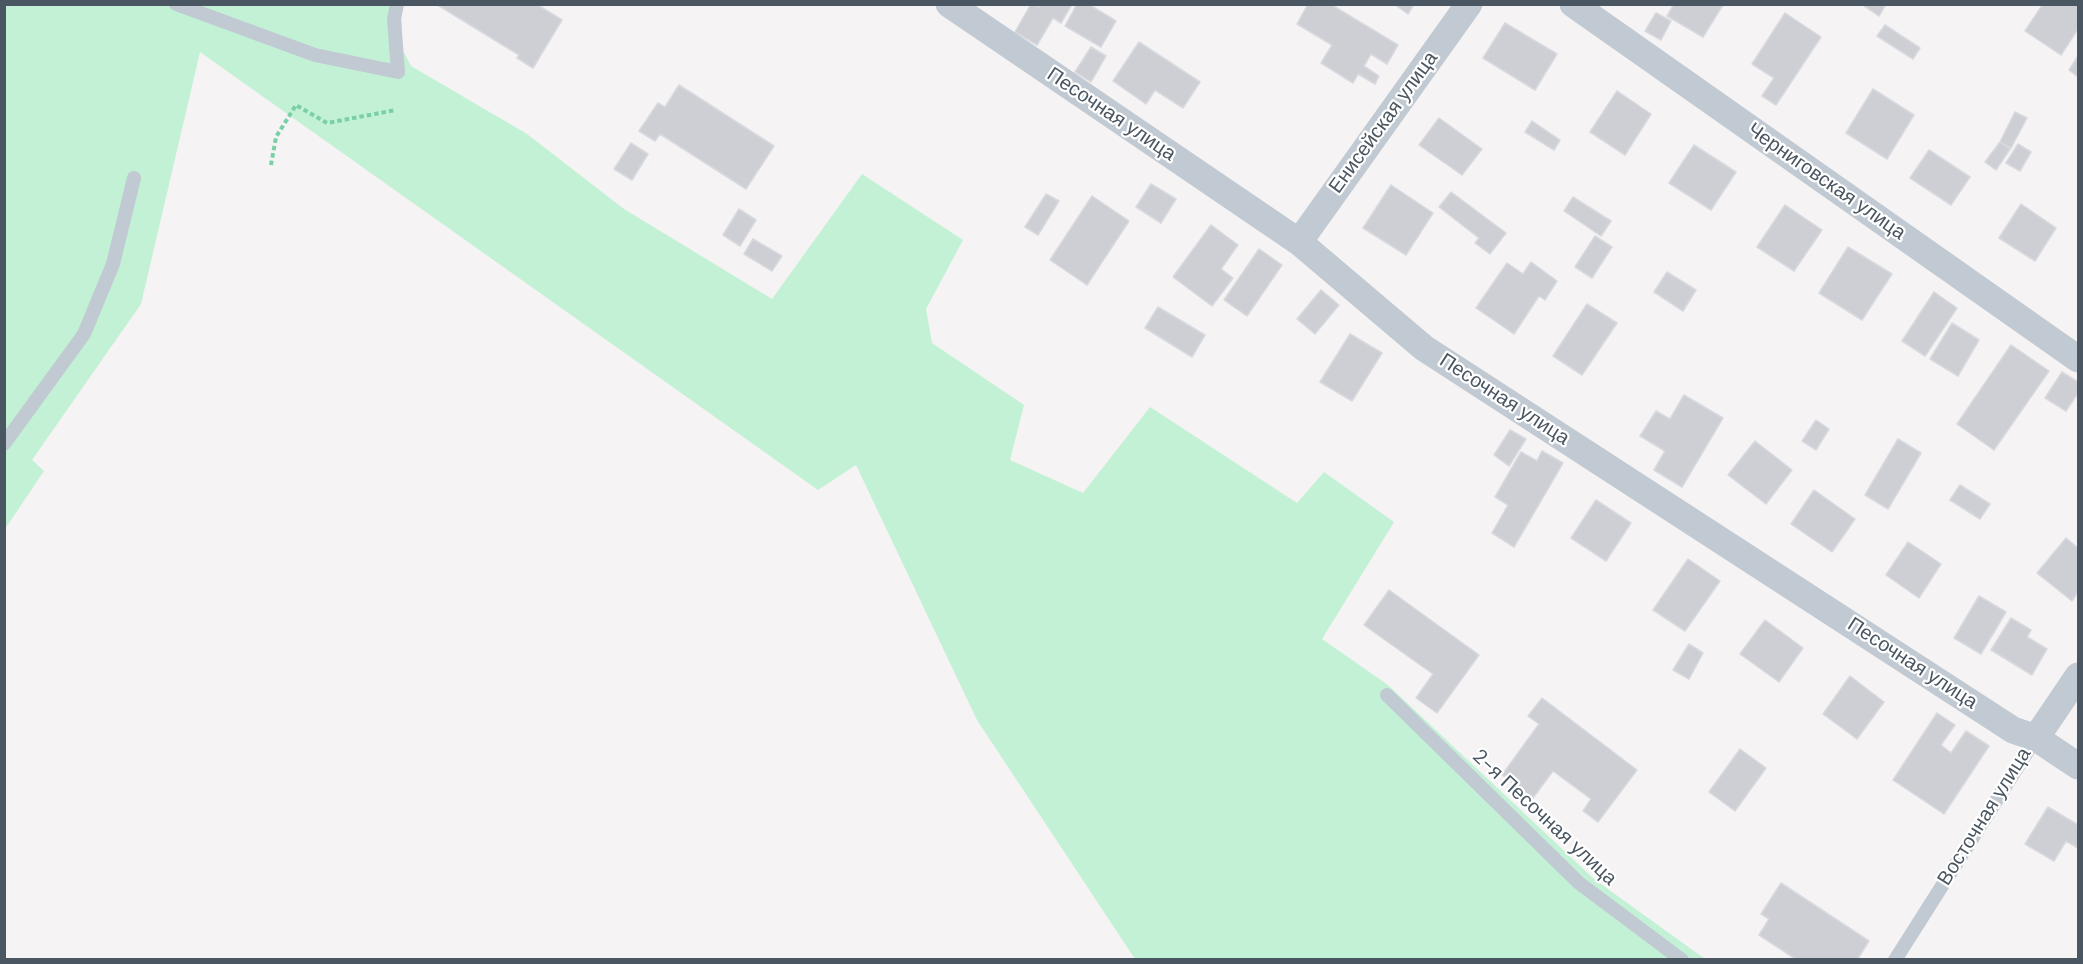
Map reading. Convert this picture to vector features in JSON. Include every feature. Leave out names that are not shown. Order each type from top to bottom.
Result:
[{"type":"street","name":"Песочная улица","points":[[949,4],[1299,242],[1424,348],[2013,730],[2036,738],[2079,766]]},
{"type":"street","name":"Енисейская улица","points":[[1299,242],[1469,4]]},
{"type":"street","name":"Черниговская улица","points":[[1573,4],[2079,360]]},
{"type":"street","name":"Восточная улица","points":[[2036,738],[2079,676]]},
{"type":"lane","points":[[176,4],[315,54],[398,72],[394,19],[397,4]]},
{"type":"lane","points":[[4,444],[84,334],[113,264],[134,178]]},
{"type":"lane","name":"2-я Песочная улица","points":[[1387,695],[1579,883],[1682,960]]},
{"type":"lane","name":"Восточная улица","points":[[1895,960],[2036,738]]},
{"type":"path","points":[[271,165],[276,137],[296,105],[327,123],[396,110]]},
{"type":"green space","points":[[5,5],[401,5],[402,49],[411,66],[527,134],[624,209],[772,299],[862,174],[963,240],[926,309],[932,343],[1024,405],[1010,460],[1083,493],[1150,407],[1297,503],[1324,472],[1394,522],[1322,639],[1388,685],[1594,879],[1705,959],[1135,959],[977,720],[856,465],[818,490],[200,52],[141,304],[32,460],[44,471],[5,529]]},
{"type":"building","points":[[436,4],[536,4],[562,20],[533,68],[517,58],[519,55]]},
{"type":"building","points":[[1031,4],[1039,7],[1040,4],[1072,4],[1061,23],[1053,18],[1037,45],[1015,32]]},
{"type":"building","points":[[1077,4],[1088,4],[1116,21],[1101,47],[1065,26]]},
{"type":"building","points":[[1308,4],[1330,4],[1398,45],[1387,64],[1371,54],[1364,66],[1379,76],[1375,84],[1358,74],[1353,83],[1321,63],[1332,45],[1297,24]]},
{"type":"building","points":[[1394,4],[1414,4],[1408,14]]},
{"type":"building","points":[[1674,4],[1723,5],[1703,37],[1667,16]]},
{"type":"building","points":[[1861,4],[1886,4],[1879,16]]},
{"type":"building","points":[[2043,4],[2076,4],[2078,6],[2078,29],[2061,55],[2025,31]]},
{"type":"building","points":[[1656,13],[1671,21],[1661,40],[1645,31]]},
{"type":"building","points":[[1785,13],[1821,37],[1776,105],[1762,96],[1774,78],[1752,64]]},
{"type":"building","points":[[1505,23],[1557,54],[1535,90],[1483,58]]},
{"type":"building","points":[[1885,25],[1920,48],[1913,59],[1877,36]]},
{"type":"building","points":[[1139,42],[1200,82],[1183,108],[1155,90],[1146,104],[1113,81]]},
{"type":"building","points":[[1091,47],[1106,56],[1091,82],[1075,72]]},
{"type":"building","points":[[2078,56],[2078,77],[2069,70]]},
{"type":"building","points":[[679,85],[774,146],[746,189],[660,134],[655,141],[639,131],[658,103],[665,107]]},
{"type":"building","points":[[1873,89],[1914,115],[1887,159],[1846,133]]},
{"type":"building","points":[[1617,91],[1651,114],[1625,155],[1590,132]]},
{"type":"building","points":[[2015,112],[2027,118],[2011,148],[2000,142]]},
{"type":"building","points":[[1439,118],[1482,149],[1462,175],[1419,145]]},
{"type":"building","points":[[1532,121],[1560,140],[1554,150],[1525,132]]},
{"type":"building","points":[[2000,142],[2010,149],[1996,170],[1985,162]]},
{"type":"building","points":[[631,143],[648,154],[632,180],[614,169]]},
{"type":"building","points":[[2018,144],[2031,152],[2020,171],[2006,163]]},
{"type":"building","points":[[1694,145],[1736,172],[1711,210],[1669,183]]},
{"type":"building","points":[[1929,150],[1970,177],[1951,205],[1910,178]]},
{"type":"building","points":[[1151,184],[1176,199],[1161,223],[1136,207]]},
{"type":"building","points":[[1391,185],[1433,213],[1406,255],[1363,228]]},
{"type":"building","points":[[1451,192],[1506,233],[1490,254],[1475,243],[1479,238],[1439,207]]},
{"type":"building","points":[[1046,194],[1059,201],[1038,235],[1025,227]]},
{"type":"building","points":[[1092,196],[1129,221],[1087,285],[1050,260]]},
{"type":"building","points":[[1573,197],[1611,221],[1601,236],[1564,211]]},
{"type":"building","points":[[2021,204],[2056,228],[2035,261],[1999,238]]},
{"type":"building","points":[[1785,205],[1822,230],[1794,271],[1757,247]]},
{"type":"building","points":[[739,209],[756,220],[740,246],[723,235]]},
{"type":"building","points":[[1211,225],[1238,245],[1221,269],[1233,278],[1212,306],[1173,277]]},
{"type":"building","points":[[1595,236],[1612,247],[1592,278],[1575,267]]},
{"type":"building","points":[[753,239],[782,256],[772,271],[744,254]]},
{"type":"building","points":[[1848,247],[1892,274],[1862,320],[1819,293]]},
{"type":"building","points":[[1259,249],[1282,265],[1247,316],[1224,300]]},
{"type":"building","points":[[1531,262],[1557,281],[1545,300],[1539,296],[1514,334],[1476,308],[1507,263],[1523,274]]},
{"type":"building","points":[[1667,272],[1696,290],[1683,311],[1654,292]]},
{"type":"building","points":[[1321,290],[1339,305],[1315,334],[1297,319]]},
{"type":"building","points":[[1934,292],[1957,308],[1925,356],[1902,341]]},
{"type":"building","points":[[1587,304],[1617,323],[1582,375],[1553,356]]},
{"type":"building","points":[[1158,307],[1205,335],[1192,357],[1145,328]]},
{"type":"building","points":[[1952,323],[1979,340],[1958,376],[1930,359]]},
{"type":"building","points":[[1350,334],[1382,353],[1352,401],[1320,382]]},
{"type":"building","points":[[2011,345],[2049,371],[1994,450],[1957,424]]},
{"type":"building","points":[[2062,372],[2078,382],[2078,393],[2066,411],[2045,398]]},
{"type":"building","points":[[1684,395],[1723,418],[1682,487],[1654,470],[1665,451],[1640,436],[1656,411],[1670,419]]},
{"type":"building","points":[[1816,420],[1829,429],[1816,450],[1802,441]]},
{"type":"building","points":[[1510,430],[1526,439],[1509,466],[1494,455]]},
{"type":"building","points":[[1898,439],[1921,453],[1888,509],[1865,495]]},
{"type":"building","points":[[1755,441],[1792,470],[1766,504],[1728,475]]},
{"type":"building","points":[[1542,451],[1563,463],[1514,547],[1492,533],[1508,505],[1495,497],[1521,452],[1537,461]]},
{"type":"building","points":[[1960,485],[1990,504],[1980,519],[1950,500]]},
{"type":"building","points":[[1814,490],[1855,519],[1832,552],[1791,524]]},
{"type":"building","points":[[1596,500],[1631,523],[1606,561],[1571,538]]},
{"type":"building","points":[[2066,538],[2078,548],[2078,592],[2072,601],[2037,573]]},
{"type":"building","points":[[1908,542],[1941,564],[1919,598],[1886,575]]},
{"type":"building","points":[[1688,559],[1720,581],[1685,631],[1653,610]]},
{"type":"building","points":[[1389,590],[1479,655],[1437,713],[1416,698],[1433,674],[1364,625]]},
{"type":"building","points":[[1979,596],[2006,612],[1981,654],[1954,638]]},
{"type":"building","points":[[2011,618],[2031,630],[2027,637],[2047,649],[2032,675],[1991,650]]},
{"type":"building","points":[[1765,620],[1803,648],[1779,682],[1740,654]]},
{"type":"building","points":[[1689,644],[1703,653],[1689,679],[1673,670]]},
{"type":"building","points":[[1850,676],[1884,702],[1857,739],[1823,714]]},
{"type":"building","points":[[1542,698],[1637,770],[1598,822],[1583,811],[1591,799],[1553,771],[1533,798],[1502,775],[1539,724],[1528,716]]},
{"type":"building","points":[[1937,713],[1955,725],[1941,745],[1951,753],[1966,731],[1989,746],[1944,814],[1893,780]]},
{"type":"building","points":[[1740,749],[1766,768],[1735,811],[1709,792]]},
{"type":"building","points":[[2048,807],[2078,825],[2078,848],[2066,841],[2054,861],[2025,844]]},
{"type":"building","points":[[1781,883],[1869,941],[1857,960],[1797,960],[1759,935],[1769,919],[1761,914]]}]
